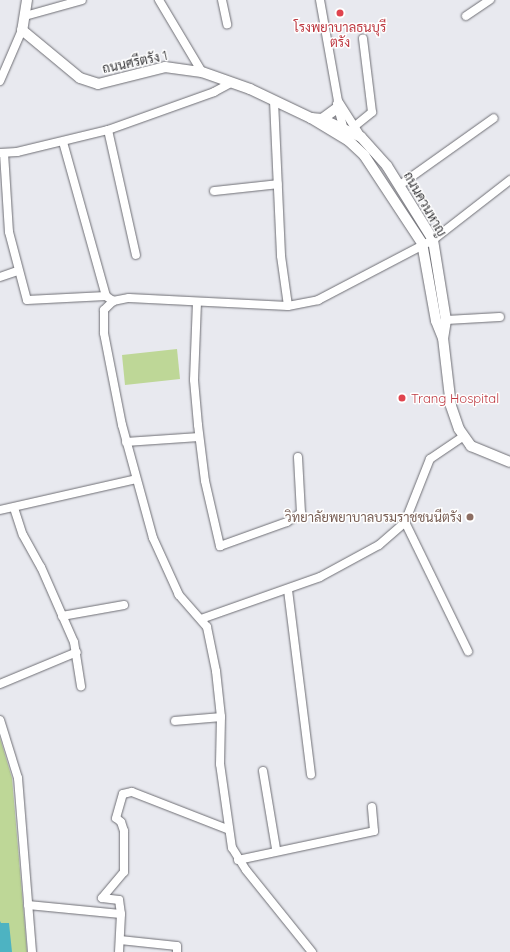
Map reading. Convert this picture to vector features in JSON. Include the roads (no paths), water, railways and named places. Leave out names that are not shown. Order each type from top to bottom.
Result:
[{"type":"main road","points":[[22,30],[27,0]]},
{"type":"main road","name":"ถนนศรีตรัง 1","points":[[22,30],[70,71],[90,82],[110,82],[165,67],[202,72],[274,101],[311,118],[349,141]]},
{"type":"main road","points":[[322,119],[337,105]]},
{"type":"main road","name":"ถนนศรีตรัง 1","points":[[311,118],[322,119],[361,137]]},
{"type":"main road","name":"ถนนควนหาญ","points":[[361,137],[400,184],[433,240],[446,320],[443,338]]},
{"type":"main road","name":"ถนนควนหาญ","points":[[349,141],[378,172],[422,243],[436,321],[443,338],[451,406],[464,436],[471,446],[510,462]]},
{"type":"street","points":[[25,16],[82,0]]},
{"type":"street","points":[[159,0],[202,72]]},
{"type":"street","points":[[222,0],[227,24]]},
{"type":"street","name":"ถนนควนหาญ","points":[[320,0],[337,105],[342,128],[349,141]]},
{"type":"street","points":[[466,16],[490,0]]},
{"type":"street","points":[[0,81],[22,30]]},
{"type":"street","points":[[355,126],[372,112],[363,40]]},
{"type":"street","points":[[231,83],[214,92],[108,130],[63,142],[2,153],[9,232],[17,271],[27,300],[129,298],[288,306],[318,300],[354,283],[422,243],[433,240],[510,180]]},
{"type":"street","points":[[274,101],[281,256],[288,306]]},
{"type":"street","name":"ถนนควนหาญ","points":[[337,105],[355,126],[361,137]]},
{"type":"street","points":[[400,184],[494,118]]},
{"type":"street","points":[[108,130],[136,255]]},
{"type":"street","points":[[63,142],[110,298],[104,310],[104,333],[126,442],[153,538],[179,595],[207,627],[216,671],[221,717],[220,764],[227,829],[238,860],[308,951]]},
{"type":"street","points":[[214,191],[278,184]]},
{"type":"street","points":[[0,277],[17,271]]},
{"type":"street","points":[[197,302],[194,380],[199,437],[220,546],[287,522],[301,513],[298,457]]},
{"type":"street","points":[[446,320],[500,317]]},
{"type":"street","points":[[201,619],[288,590],[353,561],[379,545],[405,522],[430,459],[464,436]]},
{"type":"street","points":[[126,442],[199,437]]},
{"type":"street","points":[[0,510],[136,479]]},
{"type":"street","points":[[14,508],[23,535],[62,616],[77,652],[81,686]]},
{"type":"street","points":[[405,522],[468,651]]},
{"type":"street","points":[[288,590],[311,774]]},
{"type":"street","points":[[62,616],[124,605]]},
{"type":"street","points":[[0,684],[77,652]]},
{"type":"street","points":[[175,721],[221,717]]},
{"type":"street","points":[[0,720],[18,778],[32,952]]},
{"type":"street","points":[[263,771],[276,849]]},
{"type":"street","points":[[119,952],[121,914],[119,900],[102,898],[124,872],[124,831],[121,822],[116,818],[123,794],[132,792],[227,829]]},
{"type":"street","points":[[238,860],[276,849],[374,831],[372,807]]},
{"type":"street","points":[[28,905],[121,914]]},
{"type":"street","points":[[120,940],[176,946],[177,952]]},
{"type":"water","points":[[0,921],[1,923],[9,923],[12,952],[0,952]]},
{"type":"place","name":"โรงพยาบาลธนบุรี ตรัง","points":[[340,13]]},
{"type":"place","name":"Trang Hospital","points":[[402,398]]},
{"type":"place","name":"วิทยาลัยพยาบาลบรมราชชนนีตรัง","points":[[470,517]]}]
